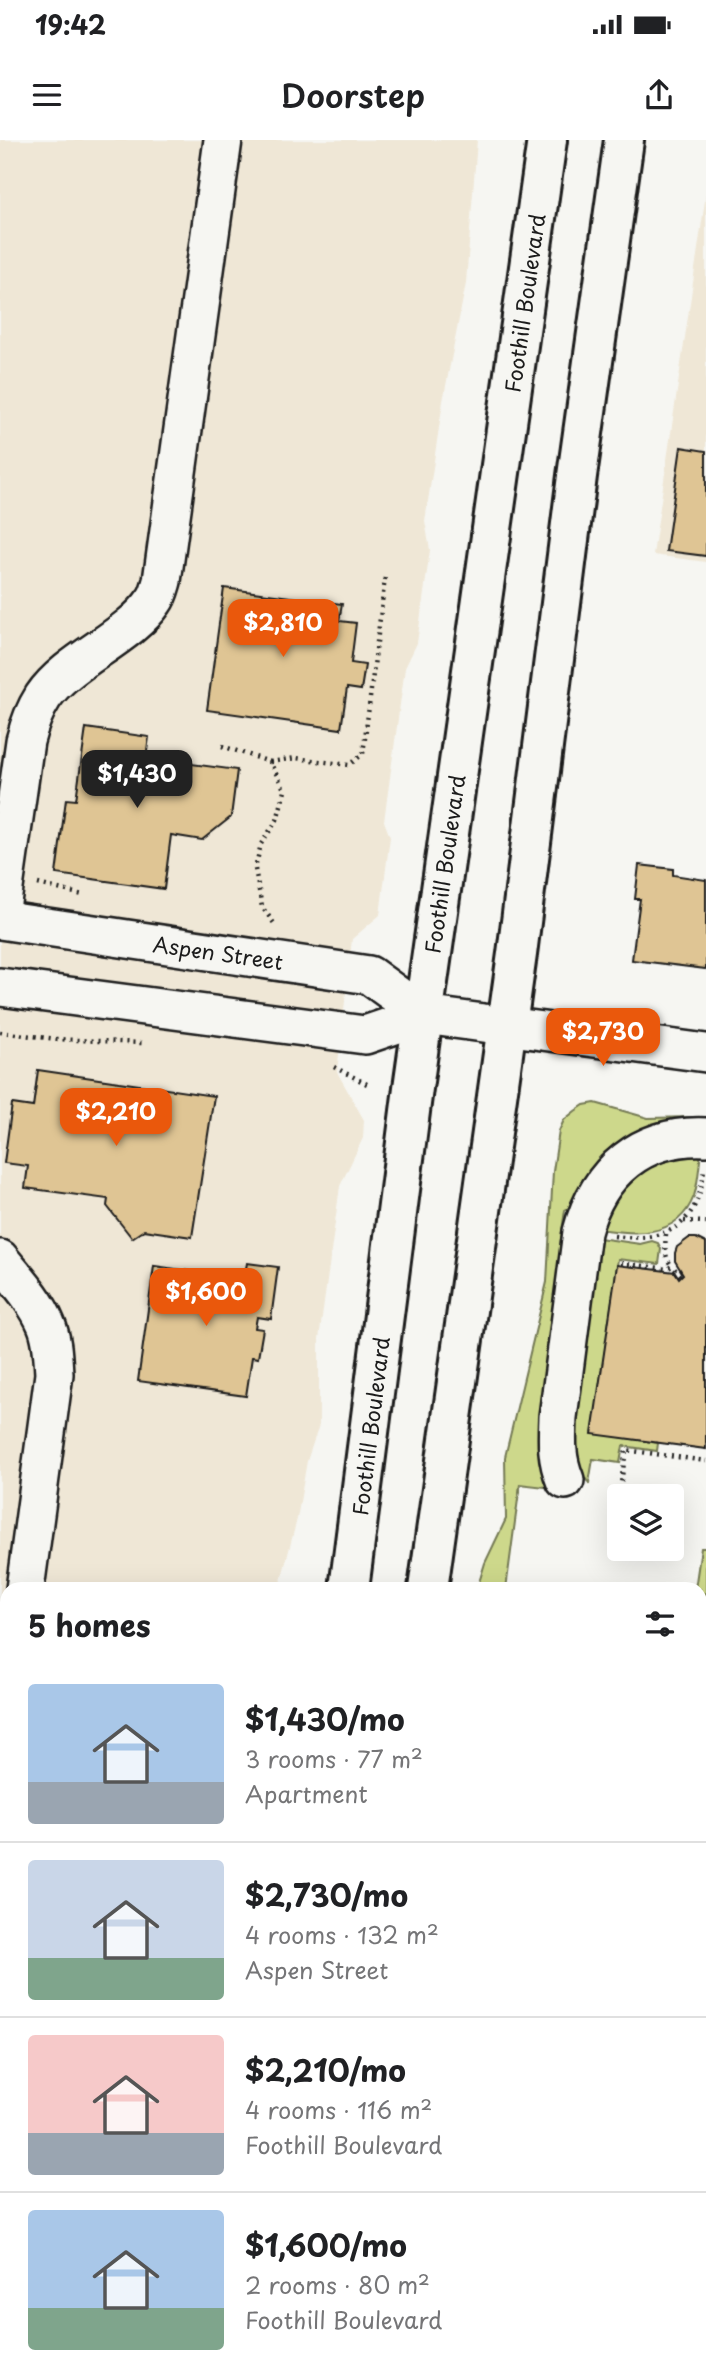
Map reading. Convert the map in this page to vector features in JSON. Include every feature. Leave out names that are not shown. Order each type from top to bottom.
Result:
[{"type":"main road","name":"Foothill Boulevard","points":[[350,1582],[424,1015],[547,140]]},
{"type":"main road","points":[[429,1582],[624,140]]},
{"type":"street","points":[[0,918],[24,741],[32,717],[45,695],[63,677],[143,614],[156,600],[162,581],[223,140]]},
{"type":"street","name":"Aspen Street","points":[[0,918],[369,975],[424,1015]]},
{"type":"street","name":"Aspen Street","points":[[0,988],[365,1035],[424,1015],[706,1053]]},
{"type":"street","points":[[565,1480],[558,1464],[556,1448],[558,1418],[582,1231],[595,1196],[625,1161],[658,1143],[683,1138],[705,1152]]},
{"type":"street","points":[[0,1259],[46,1324],[53,1352],[54,1374],[26,1582]]},
{"type":"path","points":[[222,746],[270,762],[296,758],[349,765],[363,754],[385,578]]},
{"type":"path","points":[[270,762],[285,791],[277,820],[261,844],[255,869],[262,907],[280,933]]},
{"type":"path","points":[[0,1032],[56,1039],[151,1044]]},
{"type":"path","points":[[331,1065],[369,1085]]},
{"type":"path","points":[[582,1231],[630,1238],[666,1234],[684,1221],[701,1192],[705,1152]]},
{"type":"path","points":[[684,1221],[706,1222]]},
{"type":"path","points":[[666,1234],[667,1261],[681,1276]]},
{"type":"path","points":[[621,1263],[667,1269],[672,1266]]},
{"type":"path","points":[[621,1484],[626,1450],[706,1461]]},
{"type":"shaded area","points":[[0,140],[477,140],[466,283],[443,401],[425,521],[430,550],[417,643],[405,668],[384,821],[390,837],[380,915],[352,939],[337,1072],[364,1120],[363,1138],[340,1186],[319,1339],[319,1425],[307,1461],[297,1519],[281,1582],[0,1582]]},
{"type":"shaded area","points":[[706,194],[706,562],[653,555]]},
{"type":"green space","points":[[595,1103],[648,1118],[691,1117],[565,1210],[560,1245],[568,1246],[550,1483],[545,1487],[520,1484],[507,1582],[479,1582],[506,1519],[505,1457],[547,1282],[553,1171],[559,1131],[564,1120],[584,1105]]},
{"type":"green space","points":[[702,1146],[694,1196],[686,1211],[676,1221],[651,1231],[622,1232],[593,1228],[631,1170]]},
{"type":"green space","points":[[592,1237],[640,1244],[652,1241],[658,1243],[661,1249],[659,1264],[618,1259],[593,1433],[658,1443],[657,1451],[623,1446],[620,1463],[593,1459],[589,1483],[577,1469],[570,1451]]},
{"type":"green space","points":[[701,1548],[706,1548],[706,1582],[696,1582]]},
{"type":"building","points":[[681,447],[706,451],[706,556],[666,551]]},
{"type":"building","points":[[224,588],[342,604],[339,621],[356,623],[351,663],[365,665],[361,690],[347,688],[341,729],[207,710]]},
{"type":"building","points":[[86,728],[149,737],[146,758],[237,770],[231,817],[202,840],[171,835],[164,889],[56,874],[66,799],[76,800]]},
{"type":"building","points":[[639,865],[673,869],[673,875],[706,880],[706,969],[632,960],[640,899],[635,899]]},
{"type":"building","points":[[38,1070],[214,1096],[192,1237],[144,1230],[132,1238],[107,1206],[108,1199],[25,1188],[28,1166],[4,1163],[12,1104],[33,1107]]},
{"type":"building","points":[[689,1238],[706,1243],[706,1449],[592,1434],[617,1265],[675,1272],[679,1278],[683,1274],[675,1261],[675,1253],[677,1247]]},
{"type":"building","points":[[247,1263],[278,1267],[271,1319],[257,1317],[255,1328],[263,1329],[258,1358],[252,1357],[246,1396],[138,1381],[154,1266],[244,1279]]}]
